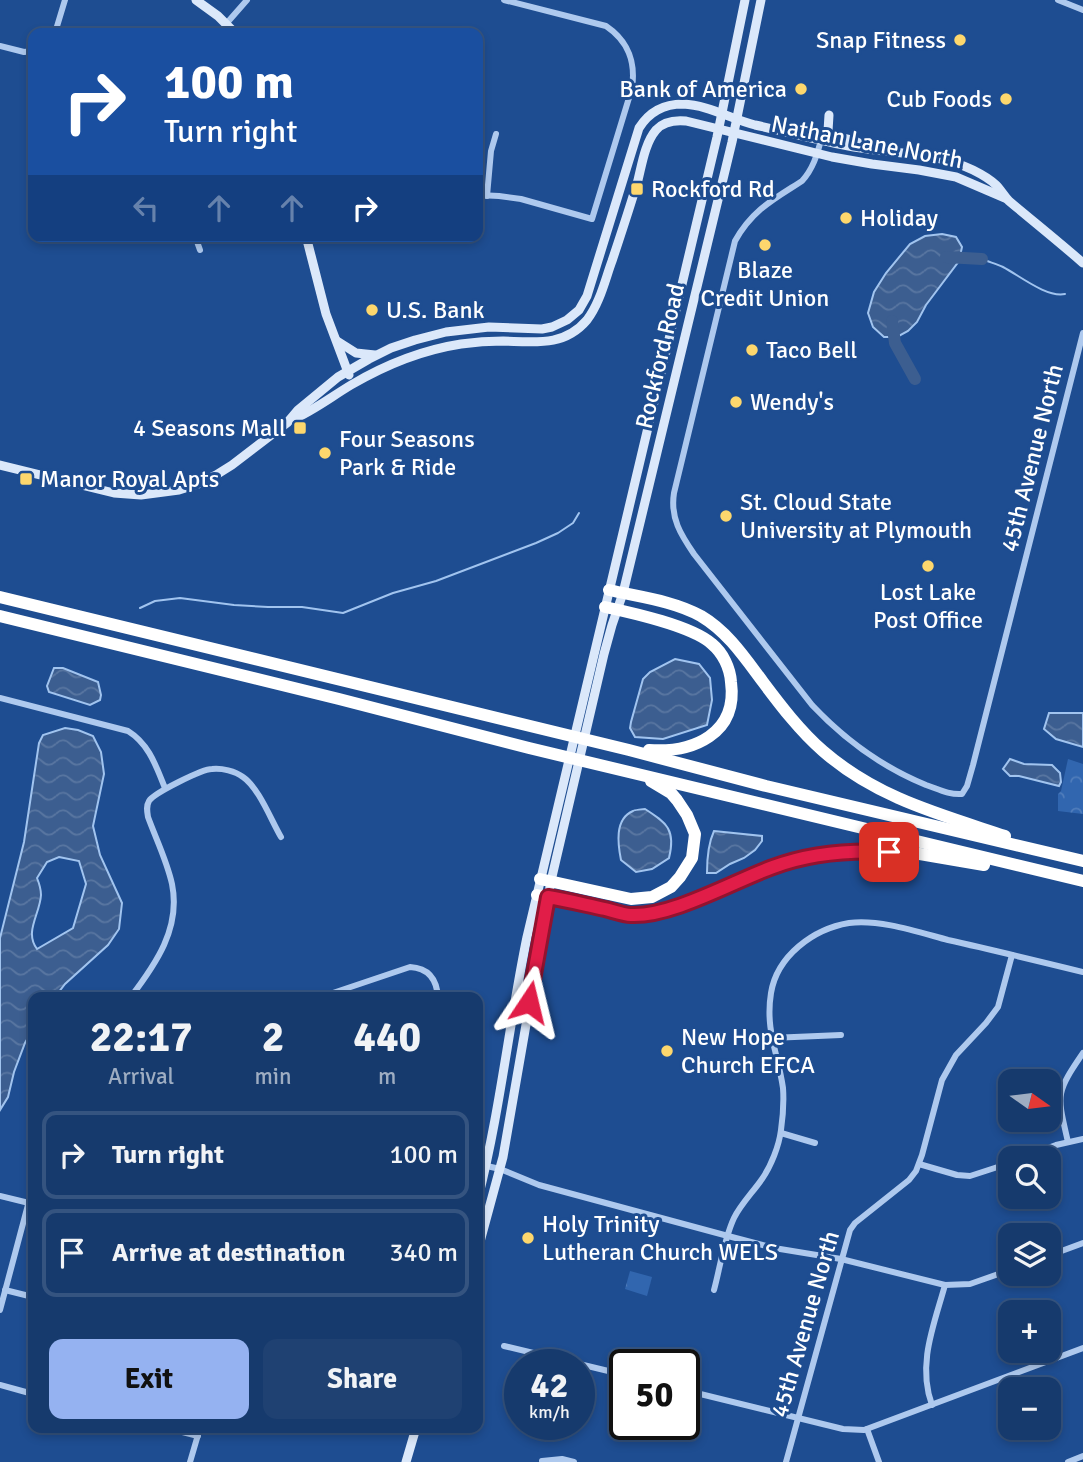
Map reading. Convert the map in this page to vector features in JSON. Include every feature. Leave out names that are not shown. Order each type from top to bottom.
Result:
[{"type":"highway","points":[[609,590],[684,608],[724,632],[808,736],[841,765],[876,788],[895,798],[1079,860]]},
{"type":"highway","points":[[0,597],[629,750],[779,790],[1079,860]]},
{"type":"highway","points":[[612,608],[693,632],[710,642],[720,654],[731,677],[733,695],[727,717],[718,730],[690,747],[675,750],[629,750]]},
{"type":"highway","points":[[0,616],[1083,881]]},
{"type":"highway","points":[[545,880],[637,900],[664,892],[680,877],[694,850],[693,827],[671,793],[642,775]]},
{"type":"highway","points":[[542,896],[631,915],[661,912],[781,864],[805,857],[857,850],[914,853],[1047,873]]},
{"type":"street","points":[[57,28],[65,0]]},
{"type":"street","points":[[196,0],[230,28]]},
{"type":"street","points":[[226,23],[247,0]]},
{"type":"street","points":[[483,196],[521,199],[592,219],[634,76],[629,52],[615,33],[606,26],[504,0]]},
{"type":"street","name":"Rockford Road","points":[[612,608],[609,590],[719,129],[745,0]]},
{"type":"street","name":"Rockford Road","points":[[584,718],[612,608],[623,593],[734,133],[761,0]]},
{"type":"street","points":[[1058,0],[1083,10]]},
{"type":"street","points":[[0,46],[28,52]]},
{"type":"street","name":"Nathan Lane North","points":[[287,423],[298,410],[347,371],[377,355],[415,340],[446,332],[489,327],[542,330],[567,320],[579,310],[587,296],[635,139],[644,121],[663,106],[685,104],[722,113],[737,120],[821,140],[957,163],[996,184],[1006,198],[1083,263]]},
{"type":"street","points":[[808,137],[816,135],[822,129],[829,115],[830,135],[855,141],[873,150]]},
{"type":"street","name":"Nathan Lane North","points":[[352,384],[408,358],[431,351],[461,344],[555,341],[579,328],[588,319],[598,300],[634,195],[649,141],[657,128],[667,123],[678,121],[855,162],[957,177],[1006,198]]},
{"type":"street","points":[[487,196],[490,159],[496,135]]},
{"type":"street","points":[[817,154],[821,140]]},
{"type":"street","name":"45th Avenue North","points":[[817,154],[812,169],[802,181],[761,208],[745,225],[736,241],[674,493],[676,522],[694,554],[798,687],[833,727],[862,750],[903,775],[944,792],[962,793],[967,786],[1083,333]]},
{"type":"street","points":[[197,242],[200,250]]},
{"type":"street","points":[[0,465],[114,493],[160,493],[198,484],[216,475],[287,423],[352,384],[324,305],[308,242]]},
{"type":"street","points":[[335,340],[356,353],[377,355]]},
{"type":"street","points":[[0,698],[128,731],[149,751],[165,788]]},
{"type":"street","points":[[483,1231],[500,1169],[542,896],[565,775],[584,718]]},
{"type":"street","points":[[545,880],[575,778],[584,718]]},
{"type":"street","points":[[134,992],[163,951],[173,920],[172,887],[147,810],[153,797],[165,788],[209,769],[232,772],[251,785],[281,837]]},
{"type":"street","points":[[483,1162],[497,1113],[522,961],[542,896]]},
{"type":"street","points":[[714,1290],[734,1218],[770,1166],[781,1133],[783,1088],[771,1038],[769,1005],[777,974],[785,960],[796,949],[823,930],[851,923],[867,923],[893,926],[1083,972]]},
{"type":"street","name":"45th Avenue North","points":[[786,1462],[850,1230],[855,1223],[909,1180],[919,1164],[942,1080],[956,1055],[986,1024],[998,1007],[1012,955]]},
{"type":"street","points":[[336,992],[410,967],[418,967],[432,977],[437,992]]},
{"type":"street","points":[[771,1038],[841,1035]]},
{"type":"street","points":[[1068,1142],[1060,1093],[1067,1076],[1083,1053]]},
{"type":"street","points":[[781,1133],[815,1143]]},
{"type":"street","points":[[1056,1146],[1083,1139]]},
{"type":"street","points":[[919,1164],[970,1176],[998,1167]]},
{"type":"street","points":[[483,1165],[539,1185],[774,1248],[841,1259],[946,1285],[970,1284],[998,1274]]},
{"type":"street","points":[[0,1196],[28,1202]]},
{"type":"street","points":[[0,1311],[28,1213]]},
{"type":"street","points":[[1061,1251],[1083,1243]]},
{"type":"street","points":[[932,1405],[926,1383],[927,1354],[946,1285]]},
{"type":"street","points":[[5,1290],[28,1296]]},
{"type":"street","points":[[504,1346],[609,1371]]},
{"type":"street","points":[[700,1394],[843,1429],[867,1429],[1083,1348]]},
{"type":"street","points":[[0,1385],[28,1393]]},
{"type":"street","points":[[867,1429],[880,1462]]},
{"type":"street","points":[[186,1433],[198,1436]]},
{"type":"street","points":[[190,1462],[199,1433]]},
{"type":"street","points":[[406,1462],[415,1433]]},
{"type":"street","points":[[1068,1462],[1083,1456]]},
{"type":"street","points":[[542,1461],[562,1459],[575,1462]]},
{"type":"green space","points":[[1068,759],[1083,764],[1083,814],[1058,811],[1058,794]]},
{"type":"green space","points":[[630,1271],[652,1277],[647,1296],[625,1289]]},
{"type":"water","points":[[942,234],[956,237],[962,247],[959,261],[926,305],[917,322],[897,337],[884,337],[873,327],[868,313],[874,292],[910,244],[925,236]]},
{"type":"water","points":[[675,659],[699,664],[710,678],[712,700],[707,725],[663,739],[635,737],[630,728],[643,679],[650,672]]},
{"type":"water","points":[[54,668],[63,668],[98,682],[100,700],[90,705],[49,692],[47,686]]},
{"type":"water","points":[[1049,713],[1083,713],[1083,747],[1056,739],[1044,729]]},
{"type":"water","points":[[65,728],[93,736],[101,752],[104,774],[93,826],[100,855],[122,903],[119,929],[108,945],[59,992],[28,992],[28,1038],[14,1072],[8,1097],[0,1110],[0,938],[24,842],[39,743],[43,735]],"holes":[[[59,857],[79,861],[86,884],[73,928],[37,949],[32,936],[41,895],[37,878],[47,862]]]},
{"type":"water","points":[[1010,759],[1024,764],[1052,765],[1060,773],[1059,786],[1010,776],[1003,769]]},
{"type":"water","points":[[645,809],[668,828],[671,848],[669,858],[652,869],[636,872],[621,860],[620,826],[627,815]]},
{"type":"water","points":[[714,831],[762,836],[762,841],[744,858],[716,873],[707,873],[708,851]]},
{"type":"waterway","points":[[946,257],[982,259]]},
{"type":"waterway","points":[[982,259],[1003,267],[1042,290],[1065,294]]},
{"type":"waterway","points":[[892,321],[895,343],[915,379]]},
{"type":"waterway","points":[[140,608],[155,601],[180,598],[234,605],[302,607],[343,613],[536,543],[573,523],[579,513]]},
{"type":"place","name":"Snap Fitness","points":[[960,40]]},
{"type":"place","name":"Bank of America","points":[[801,89]]},
{"type":"place","name":"Cub Foods","points":[[1006,99]]},
{"type":"place","name":"Rockford Rd","points":[[637,189]]},
{"type":"place","name":"Holiday","points":[[846,218]]},
{"type":"place","name":"Blaze Credit Union","points":[[765,245]]},
{"type":"place","name":"U.S. Bank","points":[[372,310]]},
{"type":"place","name":"Taco Bell","points":[[752,350]]},
{"type":"place","name":"Wendy's","points":[[736,402]]},
{"type":"place","name":"4 Seasons Mall","points":[[300,428]]},
{"type":"place","name":"Four Seasons Park & Ride","points":[[325,453]]},
{"type":"place","name":"Manor Royal Apts","points":[[26,479]]},
{"type":"place","name":"St. Cloud State University at Plymouth","points":[[726,516]]},
{"type":"place","name":"Lost Lake Post Office","points":[[928,566]]},
{"type":"place","name":"New Hope Church EFCA","points":[[667,1051]]},
{"type":"place","name":"Holy Trinity Lutheran Church WELS","points":[[528,1238]]},
{"type":"route","points":[[529,1002],[548,897],[631,915],[661,912],[792,860],[857,850],[889,852]]}]
